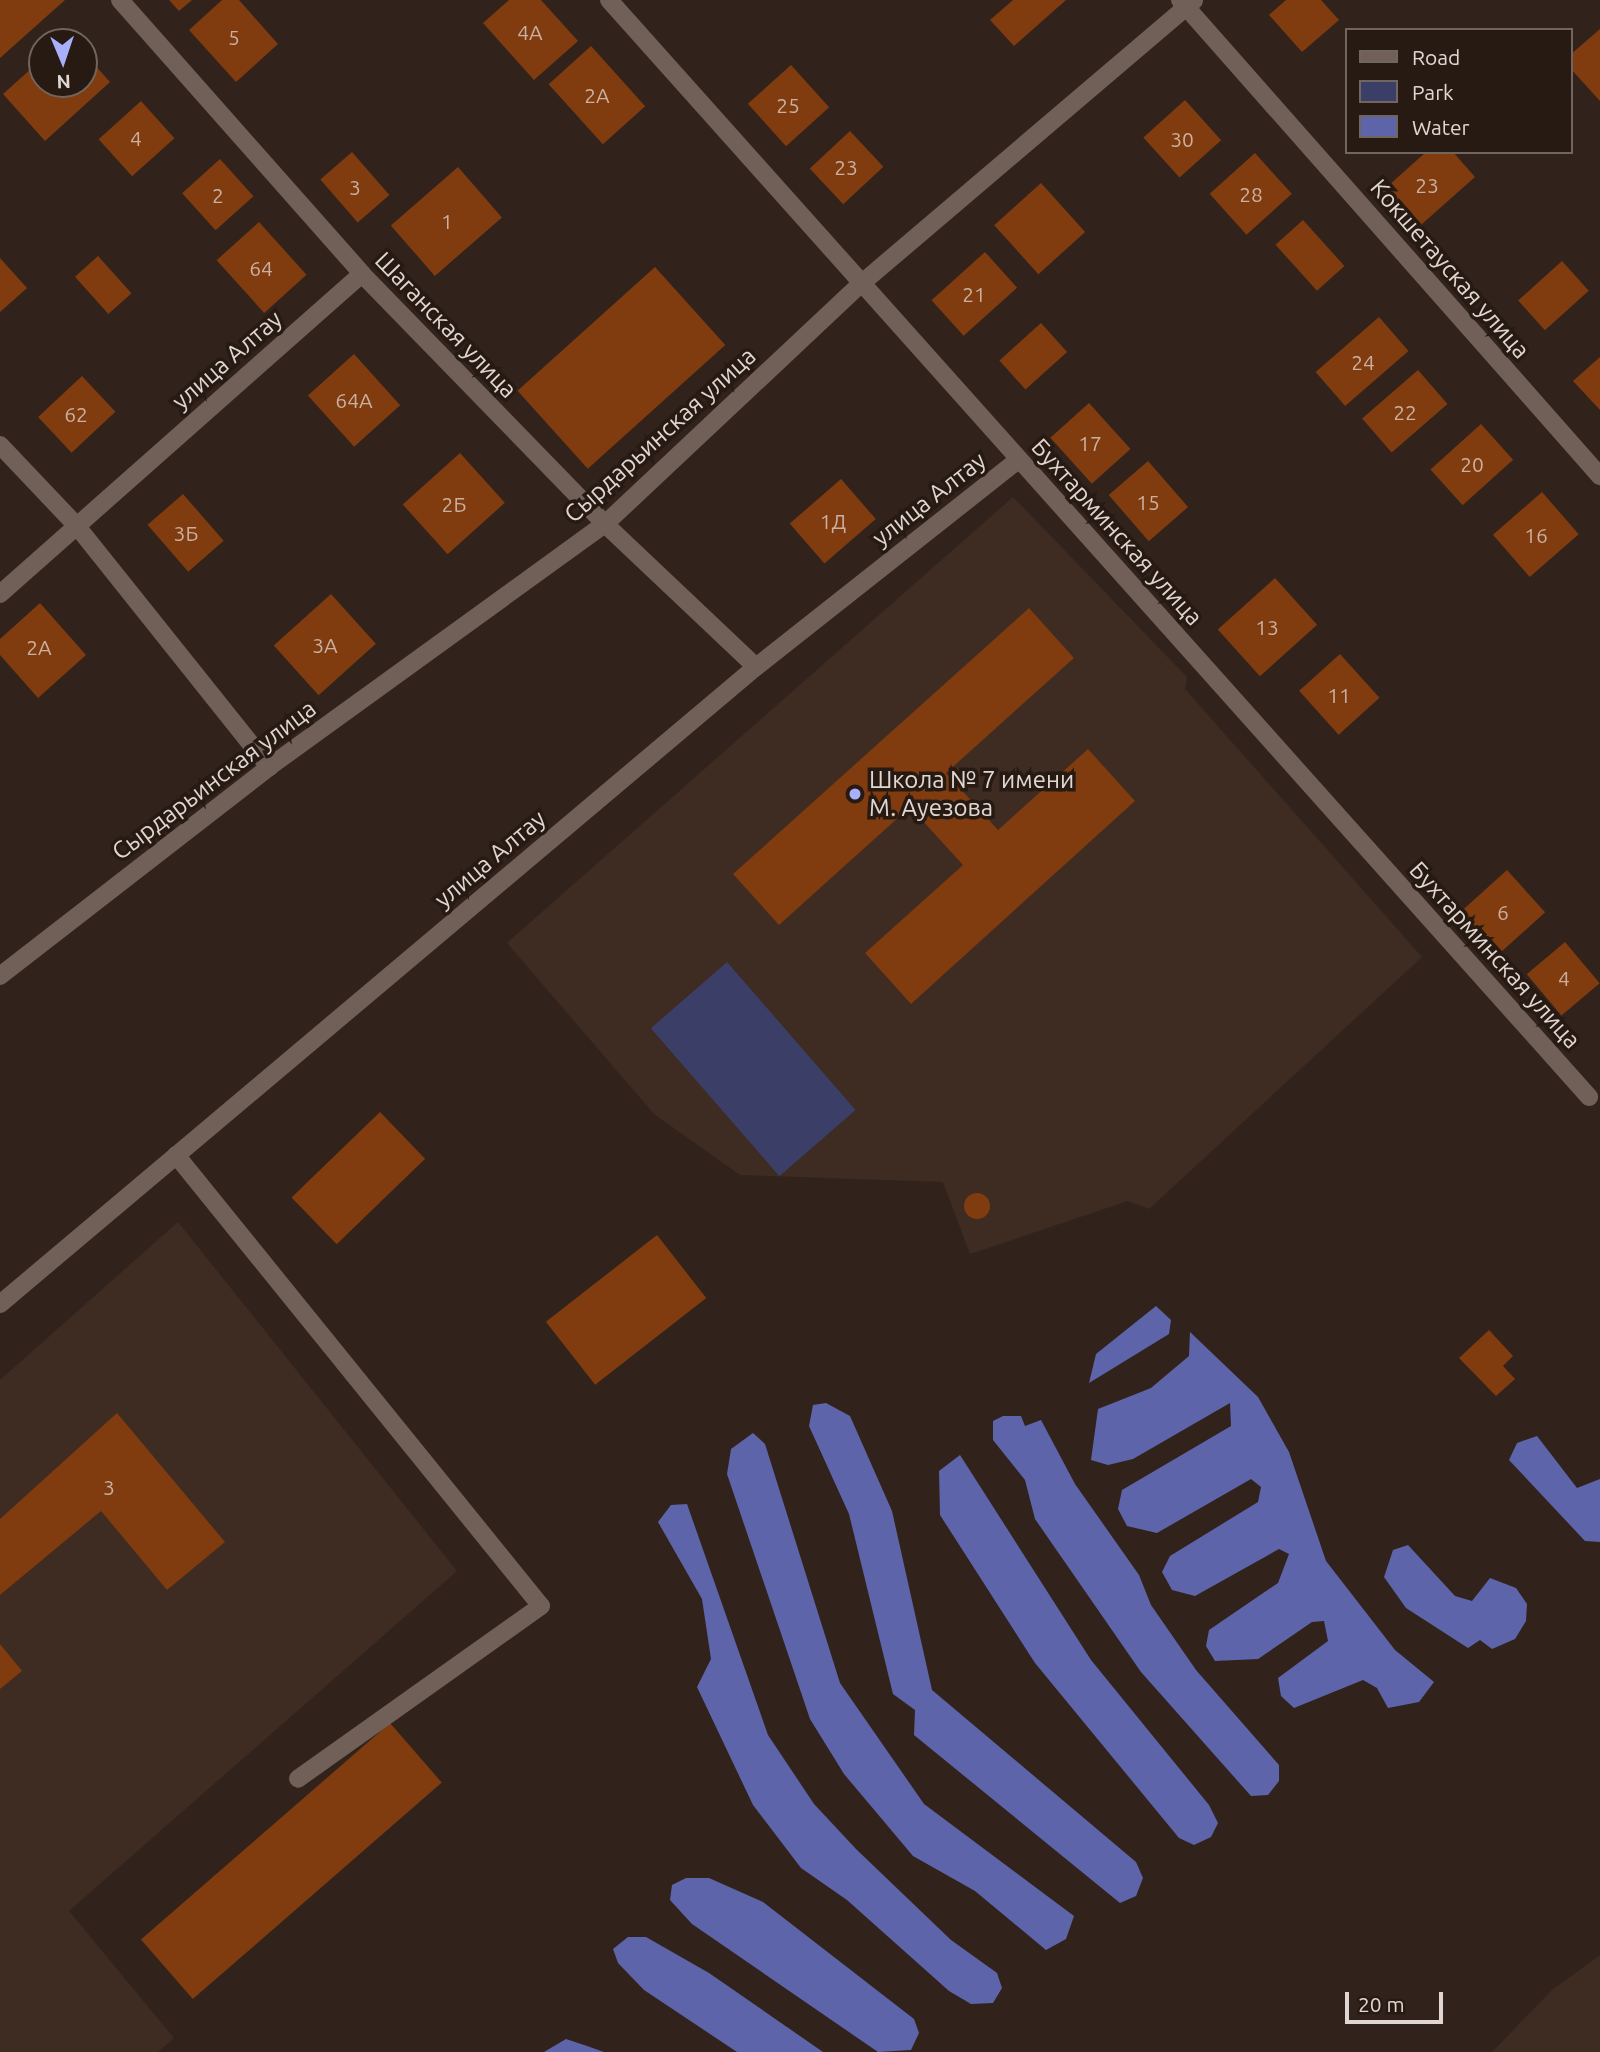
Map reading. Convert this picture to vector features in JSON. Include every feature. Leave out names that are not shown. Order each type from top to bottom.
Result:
[{"type":"street","name":"Шаганская улица","points":[[120,0],[362,274],[605,524],[756,667]]},
{"type":"street","name":"Бухтарминская улица","points":[[609,0],[1589,1097]]},
{"type":"street","name":"Сырдарьинская улица","points":[[0,976],[269,767],[605,524],[862,283],[1187,2]]},
{"type":"street","name":"Кокшетауская улица","points":[[1187,2],[1600,476]]},
{"type":"street","name":"улица Алтау","points":[[0,594],[362,274]]},
{"type":"street","points":[[0,445],[76,525],[269,767]]},
{"type":"street","name":"улица Алтау","points":[[0,1304],[756,667],[1019,459]]},
{"type":"street","points":[[176,1156],[541,1606],[298,1779]]},
{"type":"shaded area","points":[[1013,497],[1187,677],[1185,689],[1422,957],[1149,1209],[1128,1201],[970,1254],[943,1182],[740,1175],[654,1114],[507,943]]},
{"type":"shaded area","points":[[178,1222],[457,1571],[69,1911],[174,2038],[158,2052],[0,2052],[0,1380]]},
{"type":"shaded area","points":[[1600,1955],[1600,2052],[1492,2052],[1552,1990]]},
{"type":"green space","points":[[727,962],[856,1110],[779,1176],[651,1028]]},
{"type":"water","points":[[1156,1306],[1171,1320],[1169,1334],[1089,1383],[1096,1354]]},
{"type":"water","points":[[1190,1332],[1258,1397],[1289,1452],[1326,1561],[1395,1650],[1434,1682],[1419,1702],[1388,1708],[1377,1688],[1363,1680],[1294,1708],[1281,1696],[1278,1678],[1328,1641],[1324,1621],[1312,1622],[1258,1659],[1215,1661],[1206,1646],[1209,1630],[1278,1583],[1289,1554],[1279,1549],[1195,1596],[1172,1590],[1162,1572],[1170,1556],[1258,1502],[1261,1487],[1251,1479],[1157,1533],[1127,1526],[1118,1509],[1122,1490],[1231,1426],[1230,1403],[1133,1459],[1108,1465],[1091,1460],[1098,1409],[1151,1388],[1189,1356]]},
{"type":"water","points":[[826,1403],[850,1416],[892,1511],[932,1690],[1136,1862],[1143,1878],[1136,1896],[1120,1903],[914,1735],[915,1710],[893,1694],[849,1514],[809,1426],[813,1405]]},
{"type":"water","points":[[1003,1416],[1021,1416],[1025,1426],[1041,1420],[1075,1484],[1139,1575],[1151,1605],[1196,1670],[1279,1765],[1279,1781],[1268,1795],[1251,1796],[1141,1672],[1035,1519],[1025,1480],[993,1440],[993,1421]]},
{"type":"water","points":[[753,1433],[765,1444],[840,1683],[924,1804],[1074,1916],[1066,1939],[1046,1950],[975,1891],[913,1856],[844,1774],[810,1719],[727,1474],[731,1449]]},
{"type":"water","points":[[1537,1436],[1577,1488],[1600,1479],[1600,1542],[1585,1541],[1509,1460],[1517,1443]]},
{"type":"water","points":[[960,1455],[1091,1660],[1209,1805],[1218,1823],[1211,1837],[1194,1845],[1179,1838],[1035,1663],[940,1515],[939,1471]]},
{"type":"water","points":[[687,1504],[768,1735],[814,1804],[856,1849],[951,1940],[997,1973],[1002,1988],[993,2003],[971,2004],[949,1991],[847,1900],[801,1868],[753,1805],[697,1687],[711,1659],[702,1599],[658,1522],[671,1505]]},
{"type":"water","points":[[1408,1545],[1455,1596],[1472,1601],[1490,1578],[1516,1588],[1527,1604],[1526,1621],[1515,1639],[1492,1649],[1480,1640],[1468,1648],[1406,1608],[1384,1577],[1393,1550]]},
{"type":"water","points":[[686,1878],[709,1878],[763,1902],[914,2019],[919,2033],[911,2050],[878,2052],[692,1924],[670,1900],[672,1885]]},
{"type":"water","points":[[628,1937],[646,1937],[709,1973],[823,2052],[737,2052],[644,1990],[618,1963],[613,1949]]},
{"type":"water","points":[[566,2039],[587,2046],[604,2052],[544,2052]]},
{"type":"building","points":[[0,0],[65,0],[34,28],[28,28],[28,33],[0,58]]},
{"type":"building","points":[[169,0],[192,0],[179,11]]},
{"type":"building","points":[[222,0],[239,0],[278,44],[236,82],[189,30]]},
{"type":"building","points":[[509,0],[541,0],[578,41],[534,80],[483,23]]},
{"type":"building","points":[[1013,0],[1066,0],[1014,46],[990,20]]},
{"type":"building","points":[[1286,0],[1321,0],[1339,20],[1302,52],[1269,15]]},
{"type":"building","points":[[1600,29],[1600,101],[1572,70],[1572,53]]},
{"type":"building","points":[[591,46],[645,106],[603,144],[549,84]]},
{"type":"building","points":[[791,65],[829,107],[786,146],[748,104]]},
{"type":"building","points":[[98,69],[110,82],[98,93]]},
{"type":"building","points":[[28,72],[28,98],[92,98],[45,141],[3,94]]},
{"type":"building","points":[[1185,100],[1221,140],[1180,178],[1143,137]]},
{"type":"building","points":[[141,101],[174,138],[132,176],[99,139]]},
{"type":"building","points":[[850,131],[883,167],[843,204],[810,169]]},
{"type":"building","points":[[352,152],[389,195],[358,223],[320,180]]},
{"type":"building","points":[[1255,153],[1292,194],[1246,235],[1210,194]]},
{"type":"building","points":[[1424,154],[1455,154],[1475,177],[1413,232],[1379,194]]},
{"type":"building","points":[[220,159],[253,196],[216,230],[182,193]]},
{"type":"building","points":[[458,167],[502,218],[435,276],[391,225]]},
{"type":"building","points":[[1041,183],[1085,232],[1038,274],[994,225]]},
{"type":"building","points":[[1303,220],[1344,266],[1317,291],[1276,245]]},
{"type":"building","points":[[259,222],[307,275],[264,313],[217,260]]},
{"type":"building","points":[[985,252],[1017,288],[964,336],[931,300]]},
{"type":"building","points":[[98,256],[131,293],[108,314],[75,277]]},
{"type":"building","points":[[0,258],[27,288],[0,312]]},
{"type":"building","points":[[1562,261],[1589,291],[1545,330],[1518,300]]},
{"type":"building","points":[[655,267],[725,345],[588,469],[518,391]]},
{"type":"building","points":[[1379,317],[1409,351],[1345,406],[1316,372]]},
{"type":"building","points":[[1041,323],[1067,352],[1025,389],[999,360]]},
{"type":"building","points":[[354,354],[400,405],[354,447],[308,395]]},
{"type":"building","points":[[1600,357],[1600,410],[1573,381]]},
{"type":"building","points":[[1418,370],[1448,404],[1392,453],[1362,419]]},
{"type":"building","points":[[82,376],[115,412],[72,453],[38,417]]},
{"type":"building","points":[[1089,403],[1130,449],[1092,484],[1050,438]]},
{"type":"building","points":[[1481,424],[1513,460],[1463,505],[1430,470]]},
{"type":"building","points":[[460,453],[505,503],[448,554],[403,505]]},
{"type":"building","points":[[1148,461],[1188,507],[1149,541],[1109,495]]},
{"type":"building","points":[[841,479],[876,519],[824,564],[790,524]]},
{"type":"building","points":[[1542,492],[1579,534],[1530,577],[1493,535]]},
{"type":"building","points":[[183,494],[224,541],[188,572],[148,525]]},
{"type":"building","points":[[1275,578],[1317,625],[1260,676],[1218,630]]},
{"type":"building","points":[[331,594],[376,644],[319,695],[274,646]]},
{"type":"building","points":[[40,603],[86,655],[38,698],[0,655],[0,639]]},
{"type":"building","points":[[1029,608],[1074,658],[946,773],[998,830],[1088,749],[1135,801],[911,1004],[865,953],[963,865],[910,807],[779,925],[733,874]]},
{"type":"building","points":[[1340,654],[1379,698],[1339,735],[1299,691]]},
{"type":"building","points":[[1507,870],[1545,912],[1498,955],[1460,912]]},
{"type":"building","points":[[1565,942],[1600,983],[1561,1016],[1527,974]]},
{"type":"building","points":[[380,1112],[425,1159],[337,1244],[292,1197]]},
{"type":"building","points":[[977,1193],[986,1197],[990,1206],[986,1215],[977,1219],[968,1215],[964,1206],[968,1197]]},
{"type":"building","points":[[657,1235],[706,1298],[595,1385],[546,1322]]},
{"type":"building","points":[[1489,1330],[1513,1356],[1503,1366],[1515,1379],[1496,1396],[1459,1358]]},
{"type":"building","points":[[117,1413],[225,1542],[167,1590],[101,1511],[0,1595],[0,1519]]},
{"type":"building","points":[[0,1644],[22,1671],[0,1689]]},
{"type":"building","points":[[390,1723],[442,1783],[193,1999],[141,1939]]},
{"type":"place","name":"Школа № 7 имени М. Ауезова","points":[[855,794]]}]
